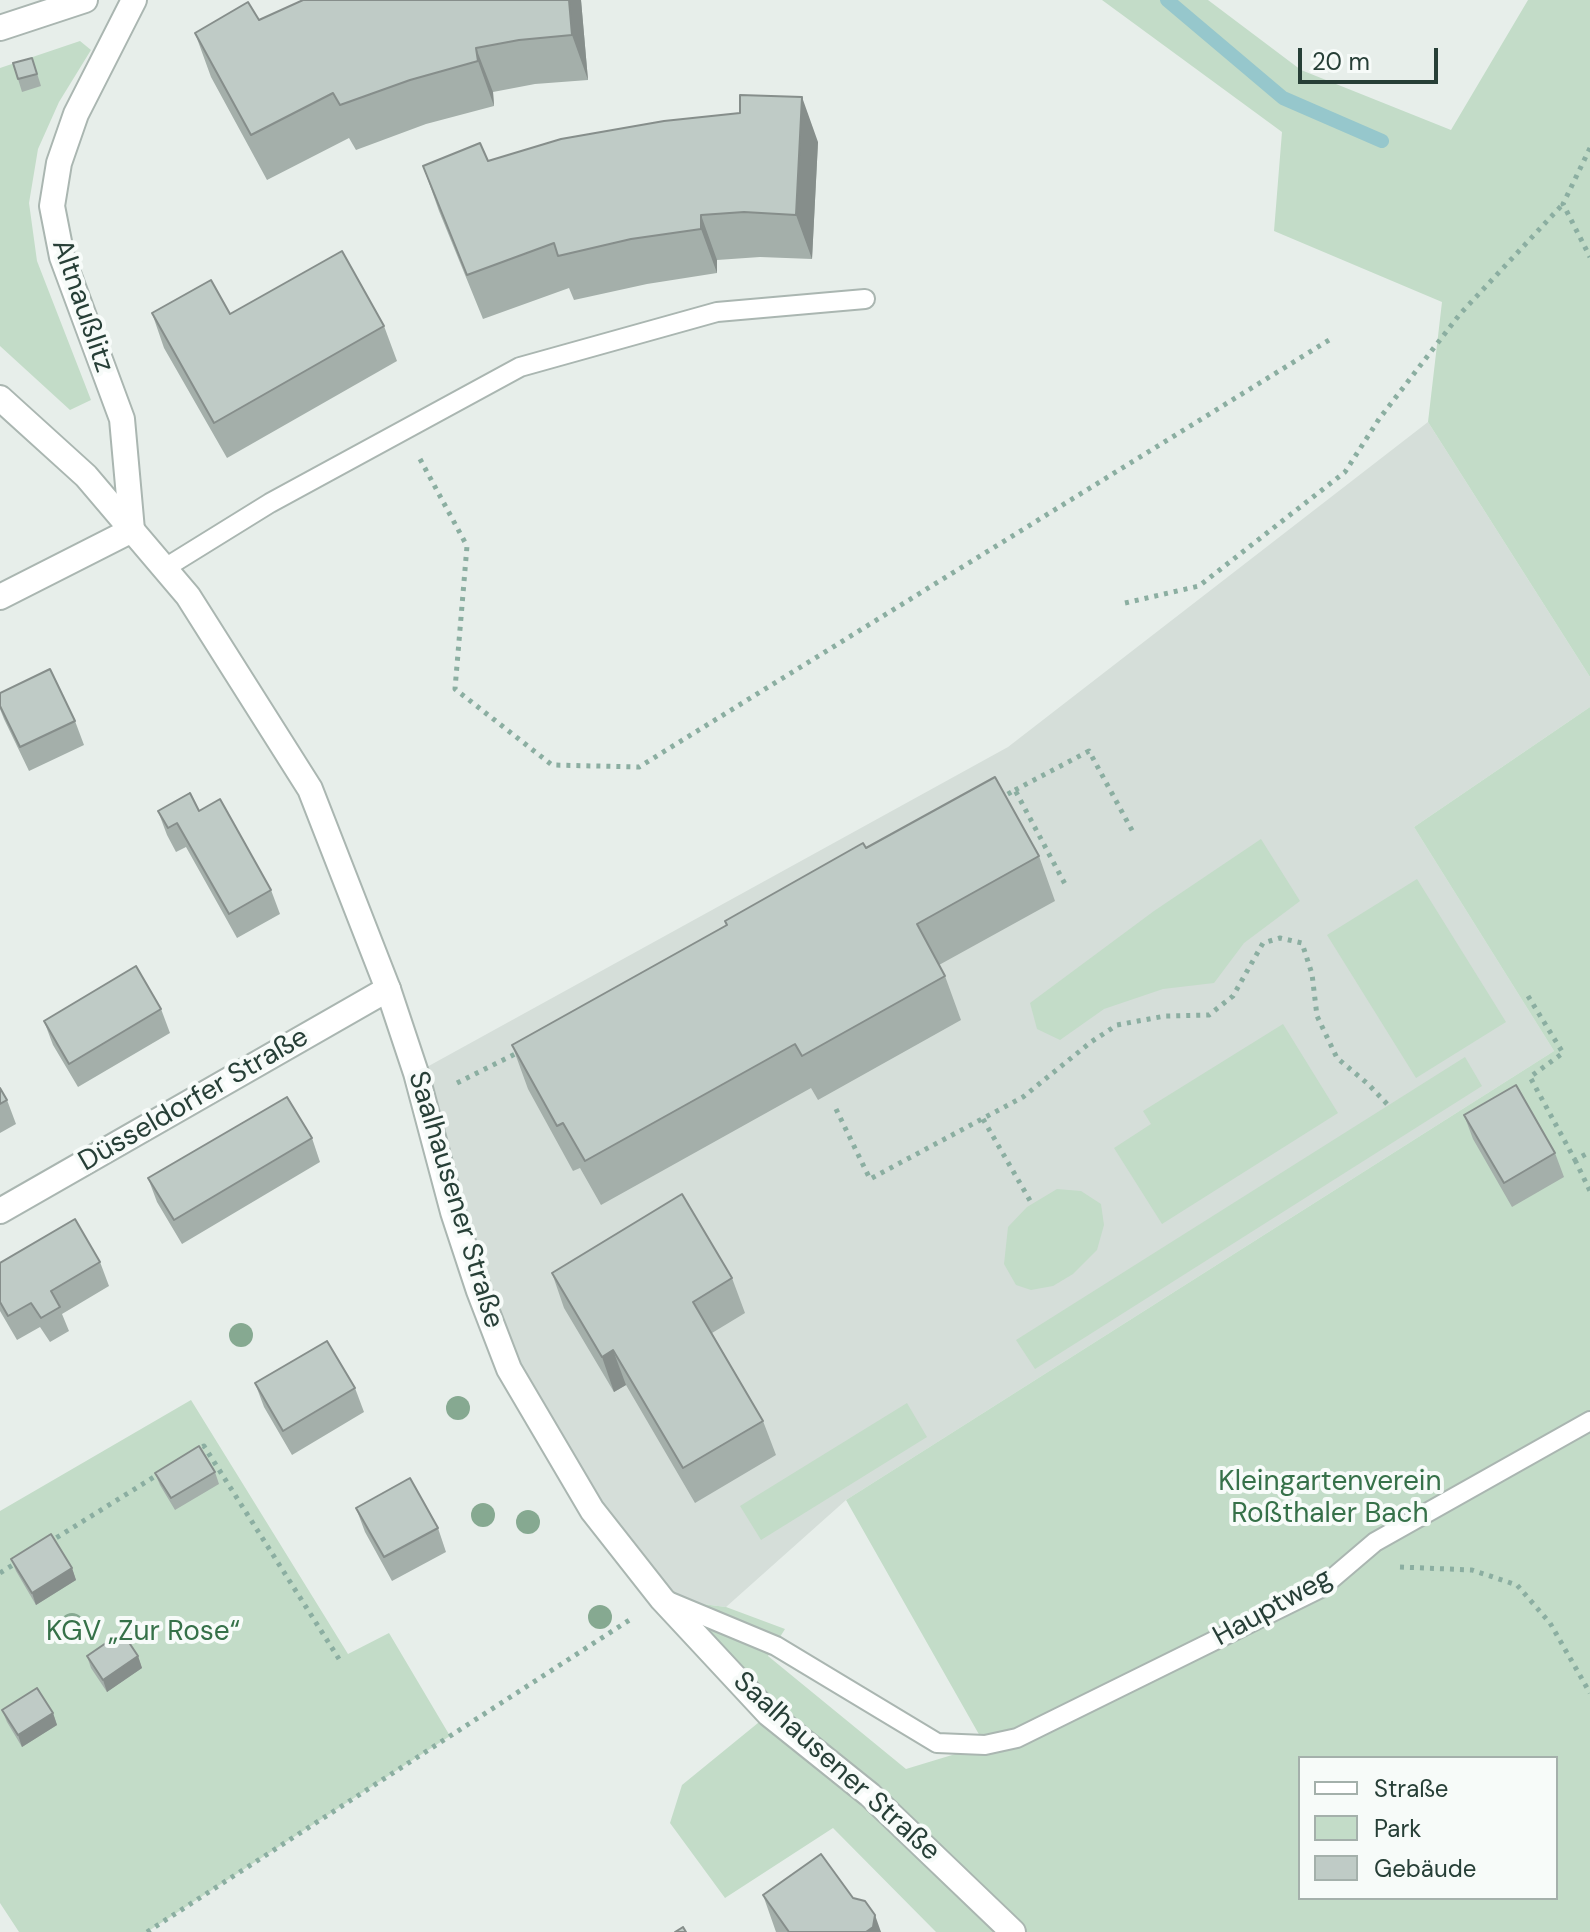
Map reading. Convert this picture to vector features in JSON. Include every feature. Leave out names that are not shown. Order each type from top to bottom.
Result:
[{"type":"street","points":[[0,28],[85,0]]},
{"type":"street","name":"Altnaußlitz","points":[[132,530],[122,419],[62,257],[52,206],[59,163],[76,114],[134,0]]},
{"type":"street","name":"Saalhausener Straße","points":[[0,398],[86,476],[188,596],[310,789],[388,989],[424,1100],[453,1212],[509,1369],[592,1510],[662,1599],[769,1714],[870,1795],[1013,1932]]},
{"type":"street","points":[[0,597],[132,530]]},
{"type":"street","name":"Düsseldorfer Straße","points":[[0,1211],[388,989]]},
{"type":"lane","points":[[165,568],[270,503],[520,367],[717,312],[865,299]]},
{"type":"lane","name":"Hauptweg","points":[[662,1599],[776,1646],[937,1743],[985,1745],[1017,1738],[1321,1588],[1375,1542],[1590,1421]]},
{"type":"path","points":[[1125,603],[1199,586],[1345,472],[1379,419],[1460,314],[1563,204],[1590,148]]},
{"type":"path","points":[[1563,204],[1590,257]]},
{"type":"path","points":[[404,430],[467,546],[455,689],[552,765],[639,767],[1334,337]]},
{"type":"path","points":[[989,805],[1089,751],[1134,834]]},
{"type":"path","points":[[1015,790],[1066,886]]},
{"type":"path","points":[[836,1109],[870,1179],[1023,1097],[1117,1025],[1165,1016],[1209,1015],[1233,996],[1263,943],[1280,938],[1302,943],[1312,974],[1317,1016],[1337,1058],[1388,1105]]},
{"type":"path","points":[[1528,996],[1563,1053],[1530,1077],[1590,1191]]},
{"type":"path","points":[[424,1100],[522,1050]]},
{"type":"path","points":[[983,1119],[1032,1204]]},
{"type":"path","points":[[1575,1160],[1590,1152]]},
{"type":"path","points":[[191,1454],[204,1446],[339,1659]]},
{"type":"path","points":[[38,1549],[166,1470]]},
{"type":"path","points":[[0,1573],[25,1557]]},
{"type":"path","points":[[1397,1567],[1472,1570],[1517,1585],[1550,1623],[1590,1693]]},
{"type":"path","points":[[147,1932],[662,1599]]},
{"type":"shaded area","points":[[1428,422],[1590,677],[1590,707],[1414,827],[1554,1051],[846,1500],[726,1607],[662,1599],[509,1369],[416,1073],[1008,747]]},
{"type":"green space","points":[[1102,0],[1208,0],[1301,70],[1451,130],[1528,0],[1590,0],[1590,677],[1428,422],[1442,302],[1274,231],[1282,132]]},
{"type":"green space","points":[[80,41],[91,50],[59,102],[38,149],[29,203],[37,261],[91,400],[70,410],[0,346],[0,68]]},
{"type":"green space","name":"Kleingartenverein Roßthaler Bach","points":[[1590,707],[1590,1932],[936,1932],[833,1828],[725,1898],[670,1823],[682,1785],[769,1714],[662,1599],[726,1607],[785,1629],[768,1656],[906,1769],[985,1745],[846,1500],[1554,1051],[1414,827]]},
{"type":"green space","points":[[1261,839],[1300,901],[1244,943],[1214,983],[1163,989],[1104,1009],[1060,1040],[1037,1029],[1030,1003],[1154,911]]},
{"type":"green space","points":[[1417,879],[1506,1022],[1416,1078],[1327,935]]},
{"type":"green space","points":[[1283,1024],[1338,1113],[1162,1224],[1114,1148],[1151,1124],[1143,1111]]},
{"type":"green space","points":[[1465,1057],[1482,1086],[1035,1369],[1016,1340]]},
{"type":"green space","points":[[1057,1189],[1081,1191],[1101,1204],[1104,1225],[1097,1250],[1073,1274],[1053,1286],[1031,1290],[1016,1285],[1004,1264],[1008,1227],[1027,1207]]},
{"type":"green space","name":"KGV „Zur Rose“","points":[[191,1400],[348,1654],[389,1633],[450,1736],[147,1932],[19,1932],[0,1903],[0,1511]]},
{"type":"green space","points":[[907,1403],[927,1437],[761,1540],[740,1506]]},
{"type":"building","points":[[303,0],[569,0],[572,35],[476,48],[478,61],[410,80],[340,105],[333,93],[251,135],[195,33],[248,2],[259,20]]},
{"type":"building","points":[[32,58],[37,74],[18,79],[13,63]]},
{"type":"building","points":[[740,95],[802,97],[796,215],[744,212],[701,215],[701,229],[631,239],[558,256],[554,243],[467,275],[423,166],[480,143],[488,161],[561,139],[664,121],[740,113]]},
{"type":"building","points":[[342,251],[384,326],[214,423],[152,313],[211,280],[230,314]]},
{"type":"building","points":[[50,669],[75,721],[20,747],[0,706],[0,693]]},
{"type":"building","points":[[995,777],[1039,856],[917,924],[945,976],[802,1056],[795,1044],[585,1161],[563,1123],[557,1126],[512,1045],[727,925],[725,921],[863,843],[866,848]]},
{"type":"building","points":[[190,793],[199,811],[220,799],[271,890],[229,914],[177,823],[168,828],[158,811]]},
{"type":"building","points":[[136,966],[161,1009],[69,1064],[44,1021]]},
{"type":"building","points":[[1516,1085],[1555,1153],[1504,1183],[1464,1115]]},
{"type":"building","points":[[0,1088],[7,1100],[0,1104]]},
{"type":"building","points":[[287,1097],[312,1138],[174,1220],[148,1178]]},
{"type":"building","points":[[682,1194],[732,1278],[693,1302],[763,1421],[683,1468],[613,1350],[602,1357],[552,1273]]},
{"type":"building","points":[[75,1219],[100,1262],[51,1291],[60,1307],[41,1318],[31,1303],[8,1316],[0,1302],[0,1263]]},
{"type":"building","points":[[327,1341],[355,1388],[283,1431],[255,1383]]},
{"type":"building","points":[[199,1446],[215,1472],[171,1498],[155,1473]]},
{"type":"building","points":[[410,1478],[438,1528],[384,1557],[356,1508]]},
{"type":"building","points":[[51,1534],[72,1568],[32,1593],[11,1559]]},
{"type":"building","points":[[122,1632],[138,1656],[103,1680],[87,1656]]},
{"type":"building","points":[[37,1688],[53,1713],[18,1735],[2,1710]]},
{"type":"building","points":[[821,1854],[853,1898],[865,1901],[875,1915],[873,1927],[866,1932],[789,1932],[763,1895]]},
{"type":"waterway","points":[[1167,0],[1283,98],[1382,141]]}]
